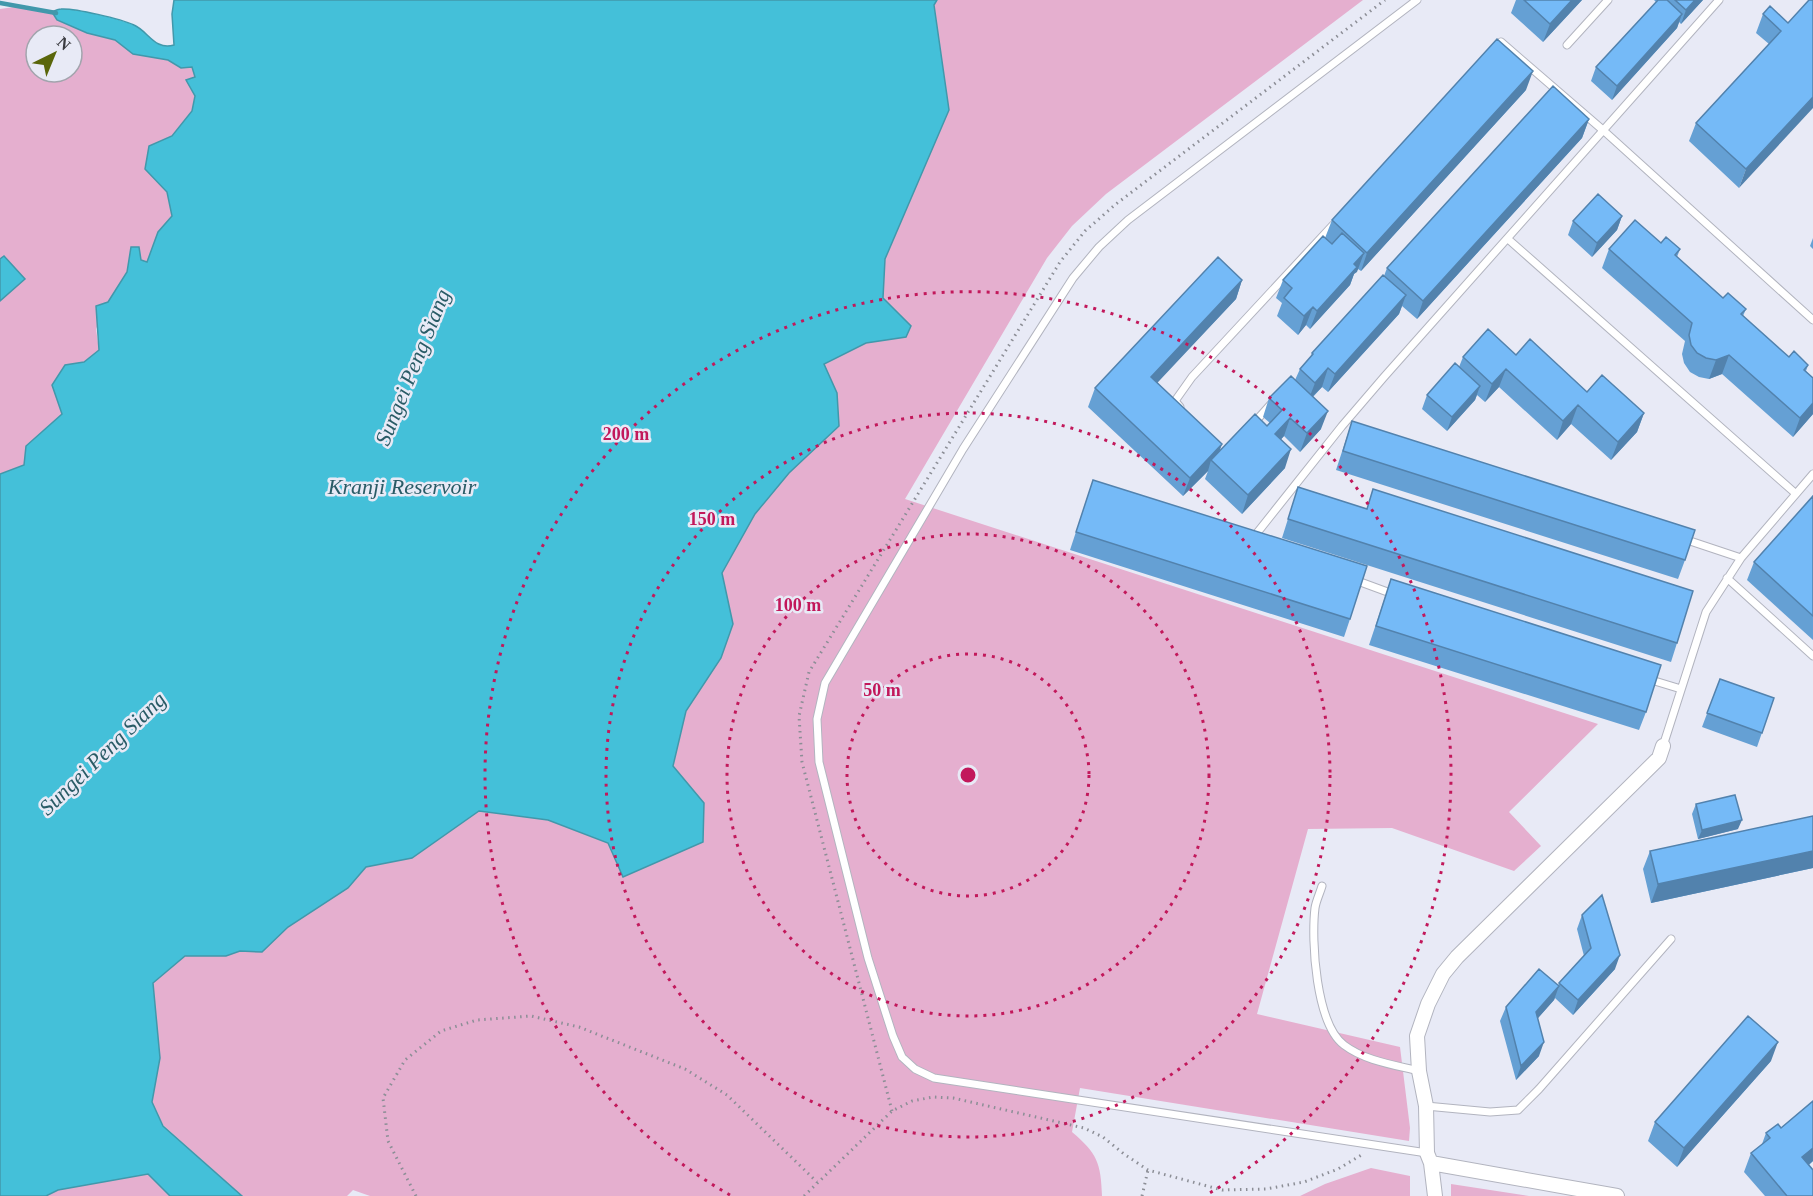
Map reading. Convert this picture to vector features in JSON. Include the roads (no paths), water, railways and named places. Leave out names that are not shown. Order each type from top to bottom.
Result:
[{"type":"street","points":[[1435,1196],[1429,1158],[1426,1106],[1419,1071],[1417,1036],[1428,1004],[1443,974],[1457,957],[1659,758],[1663,746]]},
{"type":"street","points":[[1429,1158],[1617,1196]]},
{"type":"lane","points":[[1418,0],[1128,220],[1099,247],[1079,271],[963,449],[825,683],[817,719],[819,762],[868,958],[893,1036],[902,1057],[915,1069],[934,1078],[1379,1144],[1429,1158]]},
{"type":"lane","points":[[1567,45],[1608,0]]},
{"type":"lane","points":[[1263,547],[1249,542],[1342,426],[1719,0]]},
{"type":"lane","points":[[1489,57],[1501,42],[1604,131],[1813,320]]},
{"type":"lane","points":[[1187,417],[1175,401],[1192,377],[1339,219]]},
{"type":"lane","points":[[1508,239],[1795,493]]},
{"type":"lane","points":[[1245,433],[1276,398]]},
{"type":"lane","points":[[1342,426],[1353,429]]},
{"type":"lane","points":[[1663,746],[1706,612],[1741,558],[1813,474]]},
{"type":"lane","points":[[1674,536],[1741,558]]},
{"type":"lane","points":[[1351,579],[1396,595]]},
{"type":"lane","points":[[1727,579],[1813,656]]},
{"type":"lane","points":[[1642,676],[1681,689]]},
{"type":"lane","points":[[1322,886],[1316,908],[1316,968],[1318,988],[1332,1031],[1343,1045],[1358,1053],[1388,1064],[1419,1071]]},
{"type":"lane","points":[[1426,1106],[1490,1112],[1518,1110],[1671,939]]},
{"type":"water","name":"Kranji Reservoir","points":[[174,0],[937,0],[934,5],[949,110],[885,259],[883,298],[911,326],[906,337],[866,343],[824,364],[837,393],[839,426],[789,473],[755,514],[722,573],[733,624],[721,658],[686,711],[673,766],[704,803],[703,842],[623,877],[608,843],[548,820],[479,811],[412,858],[366,867],[348,888],[288,927],[262,952],[240,951],[226,956],[185,956],[153,983],[160,1058],[152,1102],[163,1126],[242,1196],[170,1196],[148,1174],[58,1190],[46,1196],[0,1196],[0,474],[24,465],[26,446],[62,414],[52,385],[65,365],[84,362],[99,350],[96,306],[108,302],[127,272],[131,247],[139,247],[141,260],[147,262],[158,232],[172,216],[167,192],[145,169],[149,146],[172,136],[192,111],[195,96],[186,80],[195,77],[192,67],[181,68],[168,60],[133,54],[115,40],[84,32],[84,24],[66,24],[57,20],[52,12],[68,9],[119,20],[134,25],[157,43],[167,46],[174,45],[172,14]]},
{"type":"water","points":[[4,256],[25,279],[0,301],[0,259]]},
{"type":"waterway","points":[[0,3],[56,13]]},
{"type":"water label","name":"Sungei Peng Siang","points":[[412,367]]},
{"type":"water label","name":"Sungei Peng Siang","points":[[102,753]]}]
